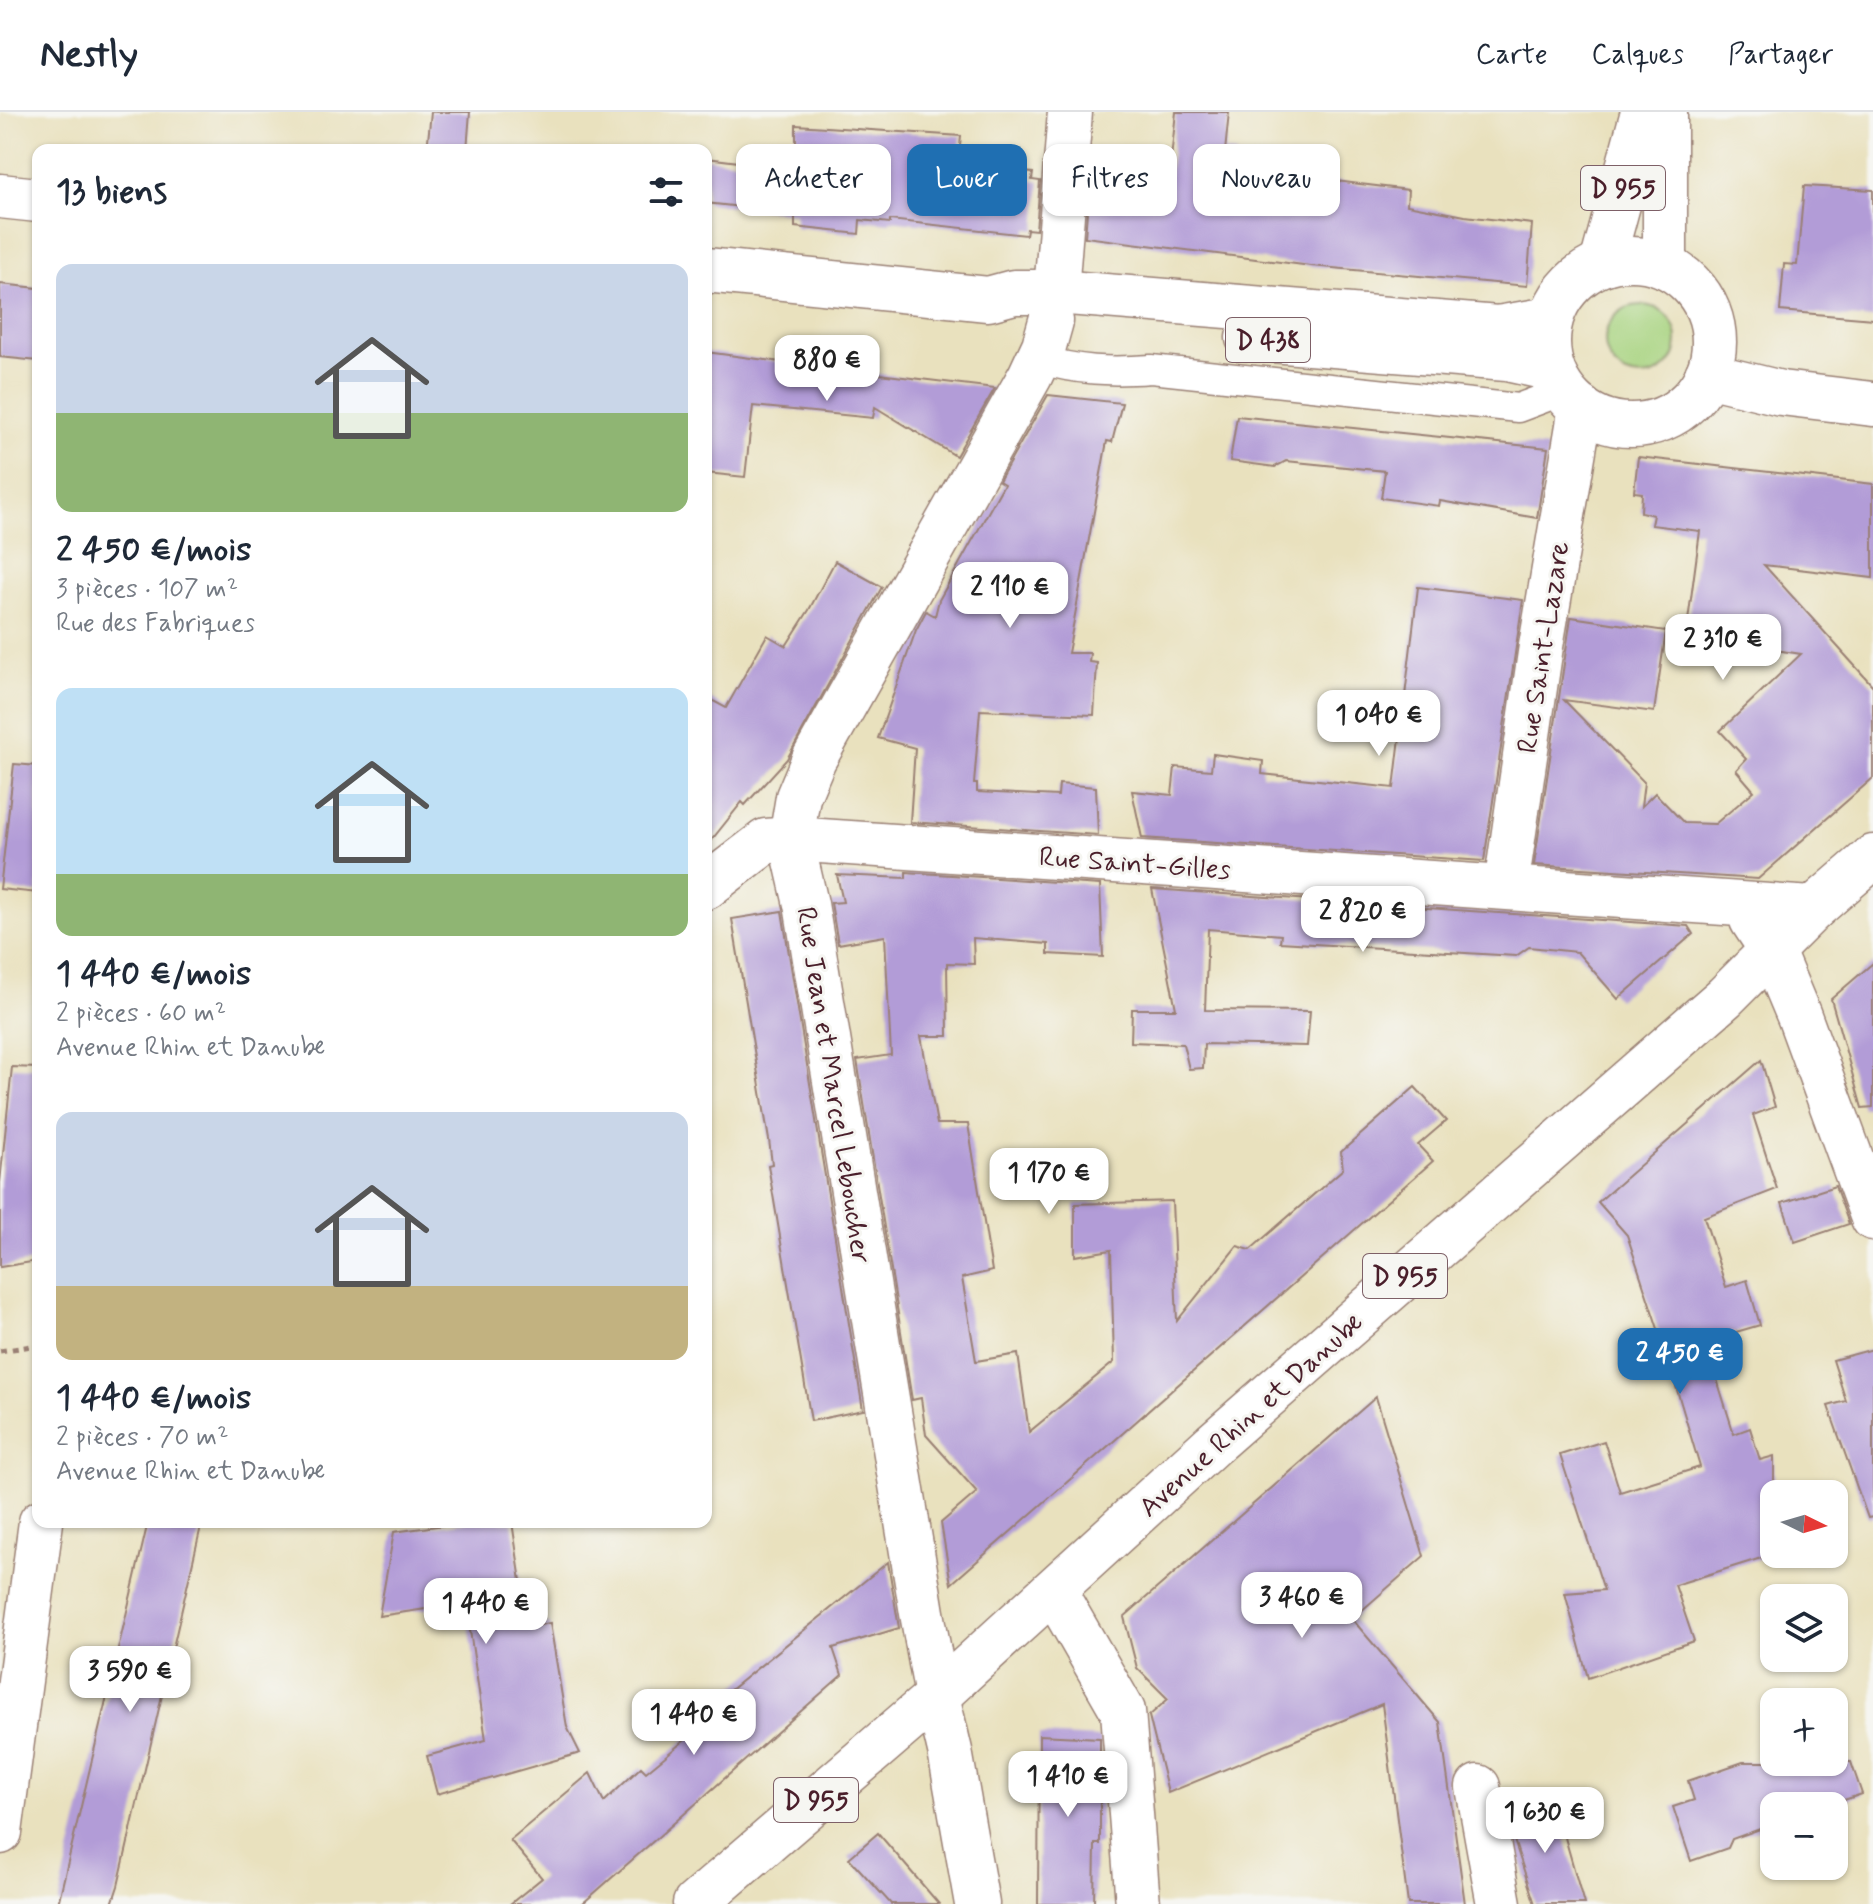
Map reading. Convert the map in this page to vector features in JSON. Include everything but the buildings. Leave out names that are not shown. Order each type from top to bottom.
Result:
[{"type":"street","points":[[1048,324],[1070,112]]},
{"type":"street","name":"D 955","points":[[1602,264],[1643,112]]},
{"type":"street","name":"D 955","points":[[1665,112],[1665,266]]},
{"type":"street","points":[[0,196],[32,199]]},
{"type":"street","points":[[1622,259],[1645,260],[1665,266],[1698,293],[1708,312],[1713,333],[1713,354],[1707,375],[1694,396],[1675,412],[1652,422],[1627,425],[1602,420],[1565,389],[1548,345],[1550,319],[1562,296],[1579,277],[1602,264],[1622,259]]},
{"type":"street","name":"D 438","points":[[712,271],[988,299],[1011,316],[1048,324],[1507,359],[1565,389]]},
{"type":"street","name":"D 438","points":[[1048,324],[1498,328],[1550,319]]},
{"type":"street","name":"Rue Jean et Marcel Leboucher","points":[[977,1904],[937,1696],[806,904],[791,839],[798,797],[814,759],[1048,324]]},
{"type":"street","points":[[1707,375],[1781,393],[1873,404]]},
{"type":"street","name":"Rue Saint-Lazare","points":[[1506,887],[1541,646],[1565,389]]},
{"type":"street","points":[[712,882],[766,841],[791,839]]},
{"type":"street","name":"Rue Saint-Gilles","points":[[791,839],[1813,909]]},
{"type":"street","name":"Avenue Rhin et Danube","points":[[695,1904],[937,1696],[1213,1444],[1725,997],[1813,909],[1873,857]]},
{"type":"street","points":[[1742,904],[1771,949],[1799,1016],[1873,1218]]},
{"type":"street","points":[[0,1832],[40,1528]]},
{"type":"street","points":[[1054,1591],[1123,1711],[1138,1904]]},
{"type":"street","points":[[1478,1787],[1499,1904]]},
{"type":"path","points":[[0,1351],[32,1346]]},
{"type":"green space","points":[[1641,305],[1661,311],[1671,321],[1677,341],[1671,361],[1661,371],[1641,377],[1621,371],[1611,361],[1605,341],[1611,321],[1621,311]]}]
